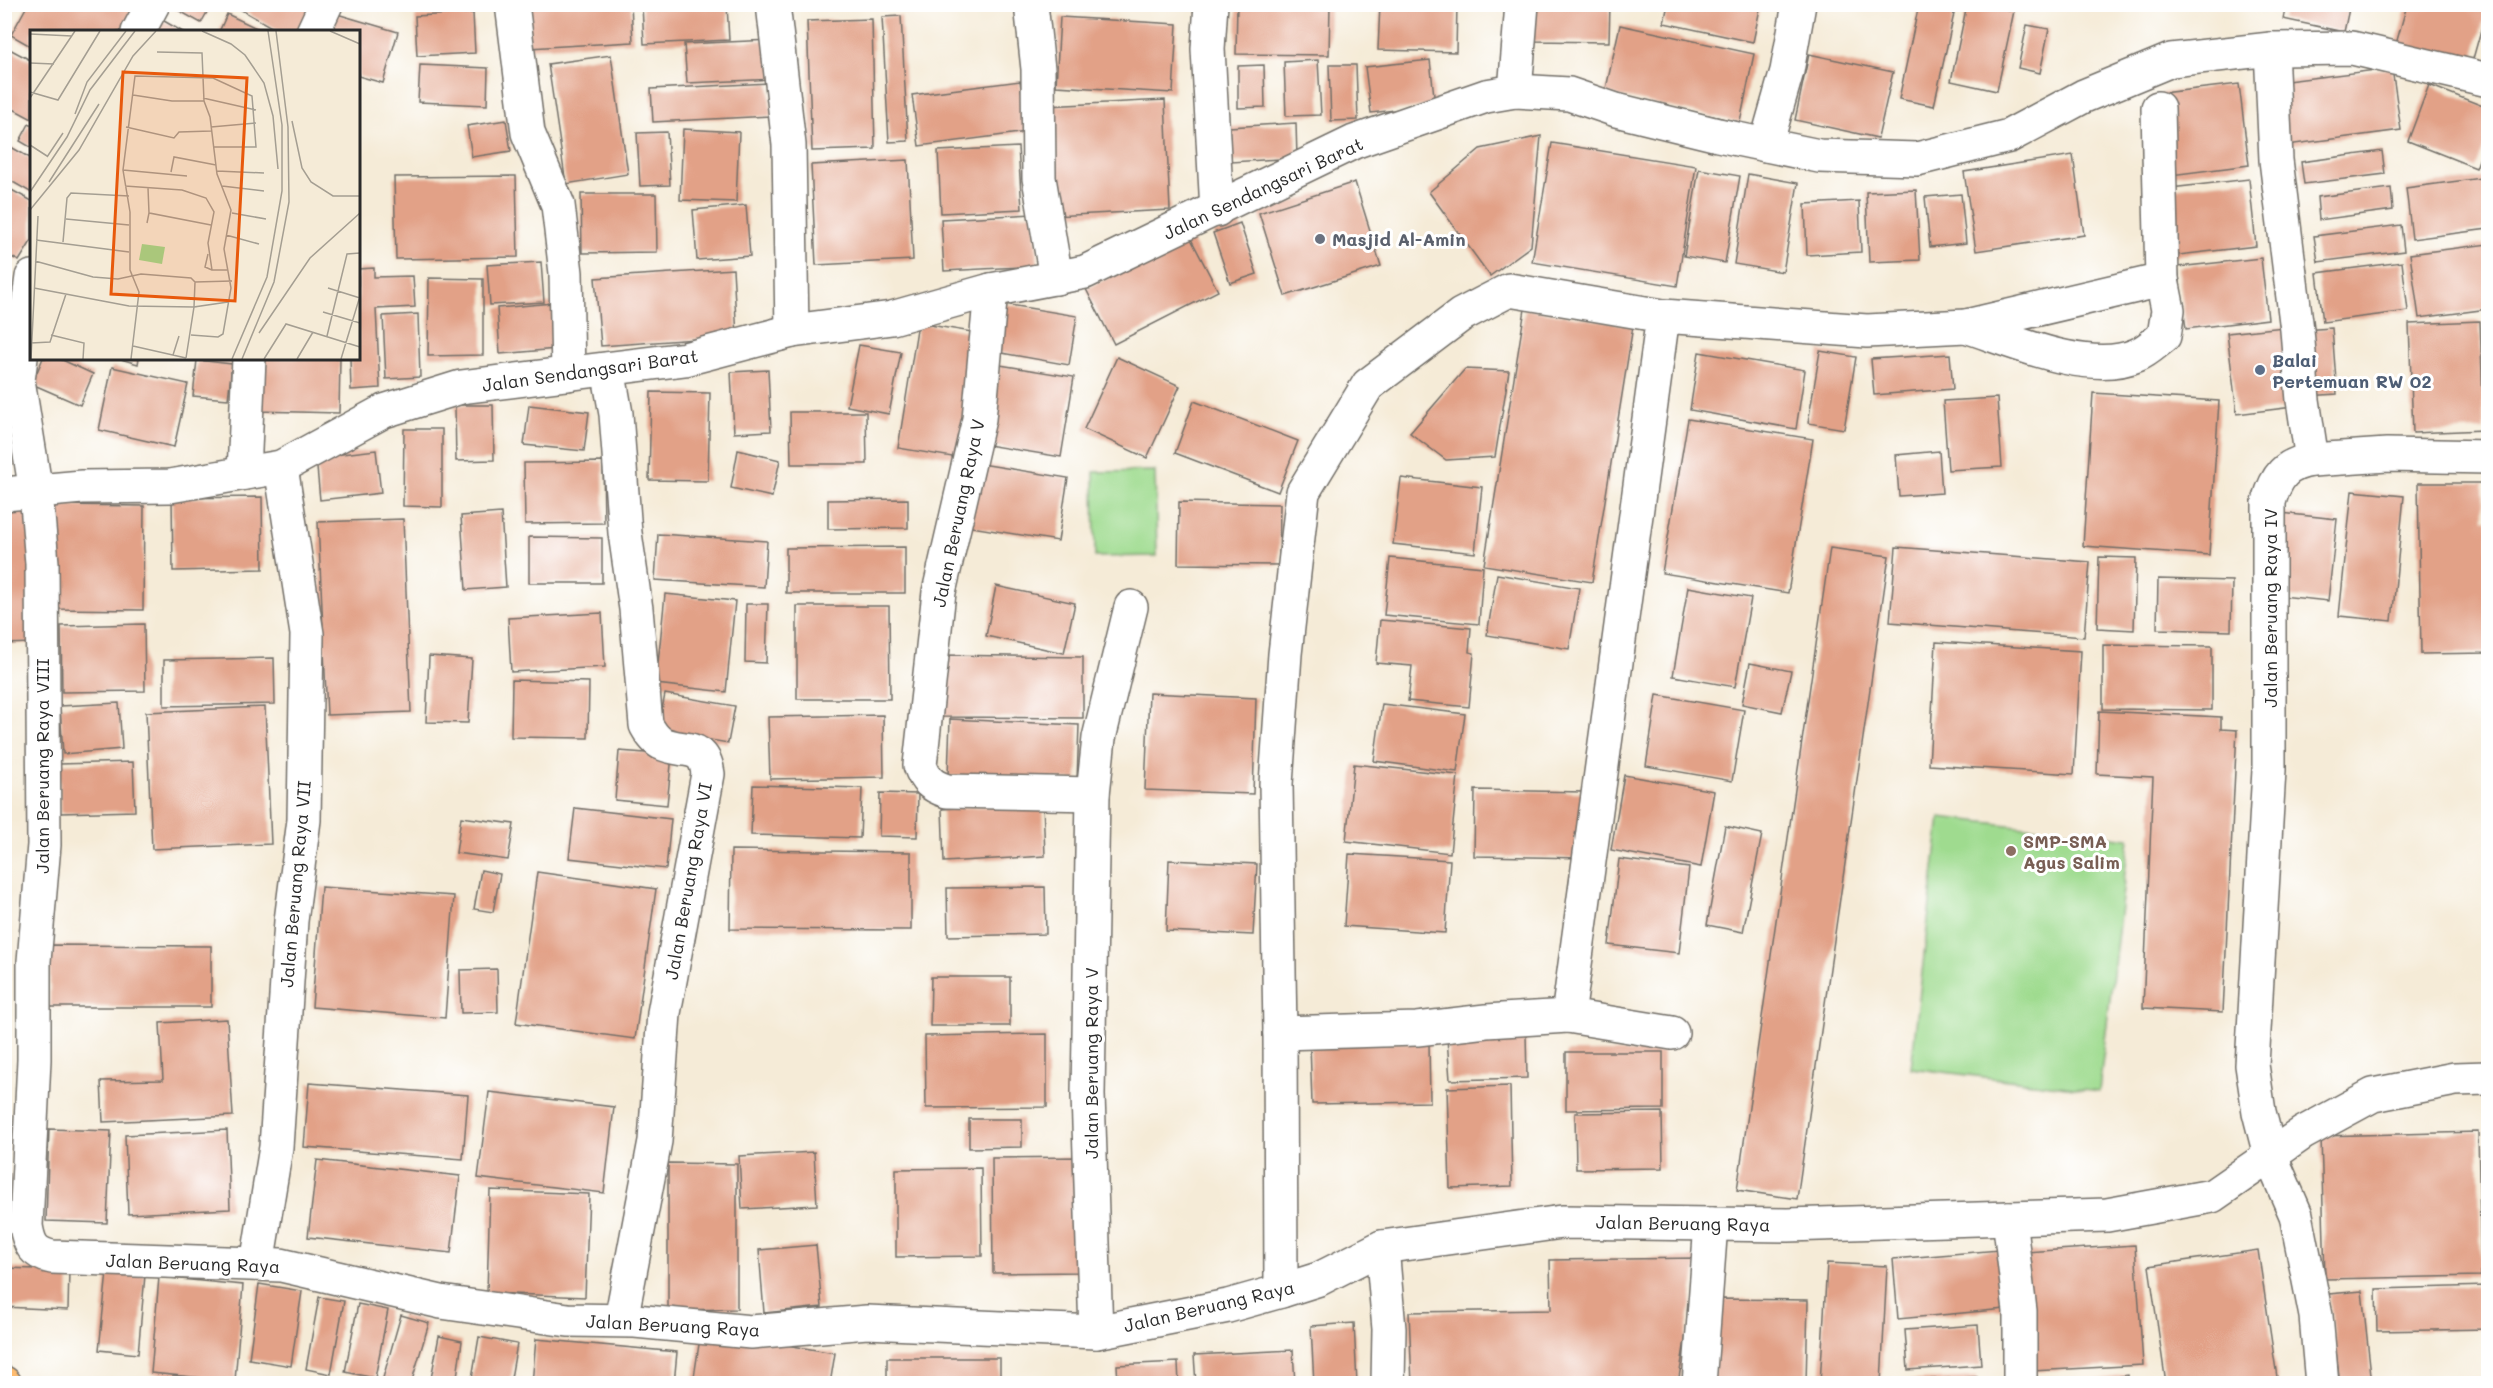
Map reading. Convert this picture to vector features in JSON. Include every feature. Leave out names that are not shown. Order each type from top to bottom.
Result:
[{"type":"street","points":[[139,30],[153,4]]},
{"type":"street","points":[[314,30],[327,4]]},
{"type":"street","points":[[512,4],[528,133],[558,205],[566,273],[568,374]]},
{"type":"street","points":[[773,4],[789,145],[792,331]]},
{"type":"street","points":[[1031,4],[1038,69],[1039,178],[1056,278]]},
{"type":"street","points":[[1211,4],[1208,49],[1217,210]]},
{"type":"street","points":[[1515,92],[1521,4]]},
{"type":"street","points":[[1766,145],[1787,71],[1799,4]]},
{"type":"street","points":[[2271,48],[2276,160],[2296,320],[2303,399],[2313,460]]},
{"type":"street","name":"Jalan Sendangsari Barat","points":[[36,492],[82,487],[170,486],[281,467],[384,411],[461,387],[685,359],[792,331],[892,318],[991,290],[1084,272],[1217,210],[1354,142],[1486,96],[1515,92],[1569,94],[1616,110],[1819,156],[1917,159],[2009,136],[2084,96],[2171,60],[2271,48],[2352,48],[2488,80]]},
{"type":"street","points":[[1966,326],[2046,354],[2101,362],[2137,355],[2164,336],[2168,310],[2163,279],[2158,108]]},
{"type":"street","points":[[1281,1291],[1276,784],[1285,654],[1303,492],[1368,385],[1461,315],[1509,290],[1663,316],[1867,331],[1966,326],[2163,279]]},
{"type":"street","name":"Jalan Beruang Raya V","points":[[991,290],[980,419],[939,592],[920,765],[925,779],[934,787],[947,790],[1093,794]]},
{"type":"street","name":"Jalan Beruang Raya VIII","points":[[30,292],[18,380],[36,492],[42,563],[44,845],[34,961],[34,1060],[26,1226],[29,1244],[39,1254]]},
{"type":"street","points":[[1568,1016],[1663,316]]},
{"type":"street","points":[[244,473],[249,360]]},
{"type":"street","name":"Jalan Beruang Raya VI","points":[[608,369],[616,414],[625,533],[636,609],[646,725],[652,736],[662,743],[701,754],[707,764],[708,774],[664,1013],[655,1141],[621,1320]]},
{"type":"street","name":"Jalan Beruang Raya IV","points":[[2322,1383],[2316,1316],[2296,1215],[2270,1155],[2259,1112],[2252,1065],[2269,770],[2269,502],[2275,481],[2288,469],[2303,462],[2387,455],[2488,457]]},
{"type":"street","name":"Jalan Beruang Raya VII","points":[[257,1264],[276,1147],[291,921],[304,820],[307,634],[281,467]]},
{"type":"street","points":[[4,494],[36,492]]},
{"type":"street","name":"Jalan Beruang Raya V","points":[[1096,1332],[1088,1095],[1093,794],[1099,738],[1131,607]]},
{"type":"street","points":[[1280,1034],[1417,1029],[1486,1021],[1568,1016],[1672,1033]]},
{"type":"street","name":"Jalan Beruang Raya","points":[[39,1254],[52,1257],[281,1265],[441,1302],[568,1320],[621,1320],[751,1332],[867,1322],[1096,1332],[1228,1306],[1281,1291],[1319,1279],[1382,1247],[1562,1222],[1788,1225],[2107,1215],[2212,1196],[2303,1132],[2373,1095],[2455,1079],[2488,1078]]},
{"type":"street","points":[[2009,1218],[2020,1311],[2020,1383]]},
{"type":"street","points":[[1699,1383],[1711,1224]]},
{"type":"street","points":[[1382,1247],[1389,1329],[1388,1383]]},
{"type":"green space","points":[[1155,471],[1157,556],[1095,557],[1094,472]]},
{"type":"green space","points":[[1940,817],[2129,839],[2099,1091],[1911,1068]]},
{"type":"building","points":[[28,4],[141,4],[133,30],[30,30],[30,46],[11,35]]},
{"type":"building","points":[[231,4],[319,4],[305,30],[276,30]]},
{"type":"building","points":[[631,4],[633,42],[529,48],[527,6]]},
{"type":"building","points":[[1237,4],[1330,4],[1329,55],[1236,54]]},
{"type":"building","points":[[1380,4],[1457,4],[1456,52],[1378,50]]},
{"type":"building","points":[[1533,4],[1610,4],[1609,42],[1532,41]]},
{"type":"building","points":[[1668,4],[1761,4],[1753,42],[1664,23]]},
{"type":"building","points":[[1919,4],[1936,4],[1955,9],[1934,106],[1899,99]]},
{"type":"building","points":[[1967,4],[1986,4],[2014,11],[1997,91],[1951,81]]},
{"type":"building","points":[[2286,4],[2350,4],[2344,32],[2283,19]]},
{"type":"building","points":[[169,5],[211,5],[201,23]]},
{"type":"building","points":[[642,5],[727,5],[729,40],[644,44]]},
{"type":"building","points":[[2407,5],[2488,5],[2471,66],[2396,44]]},
{"type":"building","points":[[473,13],[475,53],[417,56],[415,16]]},
{"type":"building","points":[[227,14],[261,30],[220,30]]},
{"type":"building","points":[[337,14],[398,32],[383,83],[360,77],[360,30],[333,30]]},
{"type":"building","points":[[901,16],[908,141],[889,142],[882,17]]},
{"type":"building","points":[[1060,17],[1177,24],[1173,93],[1056,86]]},
{"type":"building","points":[[159,18],[180,30],[153,30]]},
{"type":"building","points":[[872,19],[875,149],[812,151],[807,21]]},
{"type":"building","points":[[1620,25],[1754,54],[1740,122],[1605,93]]},
{"type":"building","points":[[2027,25],[2049,29],[2040,73],[2018,68]]},
{"type":"building","points":[[772,40],[774,79],[687,83],[684,44]]},
{"type":"building","points":[[4,46],[30,60],[30,118],[4,104]]},
{"type":"building","points":[[1809,54],[1893,72],[1878,138],[1795,120]]},
{"type":"building","points":[[611,55],[628,174],[566,184],[548,64]]},
{"type":"building","points":[[1318,60],[1321,115],[1286,116],[1284,62]]},
{"type":"building","points":[[1430,60],[1435,105],[1371,113],[1365,67]]},
{"type":"building","points":[[420,65],[488,68],[487,105],[418,102]]},
{"type":"building","points":[[1264,65],[1265,107],[1238,108],[1238,66]]},
{"type":"building","points":[[1329,65],[1356,65],[1358,120],[1331,121]]},
{"type":"building","points":[[2392,68],[2401,130],[2287,145],[2279,82]]},
{"type":"building","points":[[1020,81],[1027,132],[919,146],[912,95]]},
{"type":"building","points":[[769,83],[771,116],[653,122],[651,89]]},
{"type":"building","points":[[2239,84],[2249,165],[2171,175],[2162,93]]},
{"type":"building","points":[[2429,85],[2488,108],[2488,136],[2476,168],[2408,141]]},
{"type":"building","points":[[1165,100],[1170,210],[1053,216],[1047,106]]},
{"type":"building","points":[[506,120],[511,151],[472,157],[467,126]]},
{"type":"building","points":[[1296,123],[1297,158],[1231,162],[1229,127]]},
{"type":"building","points":[[29,124],[30,147],[20,141]]},
{"type":"building","points":[[683,129],[739,132],[736,202],[680,200]]},
{"type":"building","points":[[667,132],[670,185],[640,186],[637,133]]},
{"type":"building","points":[[1541,136],[1531,246],[1490,276],[1429,192],[1480,149]]},
{"type":"building","points":[[1552,143],[1696,166],[1677,286],[1532,262]]},
{"type":"building","points":[[11,147],[30,158],[30,192],[4,177],[4,159]]},
{"type":"building","points":[[1018,147],[1022,209],[941,213],[938,151]]},
{"type":"building","points":[[2382,151],[2385,174],[2304,184],[2301,162]]},
{"type":"building","points":[[2073,155],[2084,235],[1976,251],[1964,172]]},
{"type":"building","points":[[908,160],[913,260],[816,265],[811,165]]},
{"type":"building","points":[[1699,169],[1740,176],[1725,263],[1684,256]]},
{"type":"building","points":[[1748,174],[1798,183],[1783,272],[1734,264]]},
{"type":"building","points":[[516,176],[518,257],[396,259],[394,177]]},
{"type":"building","points":[[2488,177],[2488,229],[2412,239],[2406,188]]},
{"type":"building","points":[[2249,179],[2256,246],[2170,256],[2162,189]]},
{"type":"building","name":"Masjid Al-Amin","points":[[1355,182],[1381,266],[1285,296],[1259,213]]},
{"type":"building","points":[[4,186],[30,200],[30,243],[19,261],[4,253]]},
{"type":"building","points":[[2391,188],[2393,210],[2319,220],[2317,197]]},
{"type":"building","points":[[1916,190],[1920,260],[1869,262],[1866,192]]},
{"type":"building","points":[[581,194],[656,194],[657,252],[582,253]]},
{"type":"building","points":[[1961,194],[1966,243],[1930,247],[1925,197]]},
{"type":"building","points":[[1859,201],[1861,252],[1807,255],[1805,204]]},
{"type":"building","points":[[746,205],[750,256],[697,260],[693,210]]},
{"type":"building","points":[[1034,214],[1038,266],[944,271],[941,219]]},
{"type":"building","points":[[1240,223],[1257,274],[1230,283],[1213,233]]},
{"type":"building","points":[[2401,225],[2404,251],[2318,262],[2314,236]]},
{"type":"building","points":[[1190,237],[1218,291],[1114,344],[1086,289]]},
{"type":"building","points":[[2488,244],[2488,309],[2419,318],[2410,254]]},
{"type":"building","points":[[2261,258],[2268,319],[2186,329],[2178,267]]},
{"type":"building","points":[[541,262],[544,302],[490,305],[487,265]]},
{"type":"building","points":[[2402,262],[2408,311],[2323,322],[2317,273]]},
{"type":"building","points":[[374,268],[374,277],[413,276],[415,307],[376,309],[380,388],[351,390],[350,360],[360,360],[360,269]]},
{"type":"building","points":[[733,269],[737,336],[601,346],[595,278]]},
{"type":"building","points":[[429,278],[483,279],[483,355],[428,356]]},
{"type":"building","points":[[553,303],[556,349],[500,354],[497,308]]},
{"type":"building","points":[[1004,304],[1077,316],[1069,365],[996,352]]},
{"type":"building","points":[[1525,309],[1633,326],[1592,582],[1484,565]]},
{"type":"building","points":[[418,314],[420,377],[386,379],[383,316]]},
{"type":"building","points":[[2480,321],[2484,430],[2413,433],[2409,324]]},
{"type":"building","points":[[918,323],[978,333],[958,458],[898,448]]},
{"type":"building","name":"Balai Pertemuan RW 02","points":[[2284,327],[2293,407],[2237,414],[2227,333]]},
{"type":"building","points":[[2332,328],[2337,394],[2307,396],[2302,330]]},
{"type":"building","points":[[859,345],[901,352],[889,414],[847,406]]},
{"type":"building","points":[[1820,351],[1856,357],[1844,429],[1808,423]]},
{"type":"building","points":[[1699,352],[1805,370],[1796,429],[1690,410]]},
{"type":"building","points":[[1950,354],[1953,389],[1874,395],[1871,359]]},
{"type":"building","points":[[1117,357],[1180,386],[1147,458],[1084,429]]},
{"type":"building","points":[[42,360],[62,360],[93,374],[80,405],[32,384]]},
{"type":"building","points":[[124,360],[139,360],[138,364]]},
{"type":"building","points":[[197,360],[232,364],[228,399],[193,396]]},
{"type":"building","points":[[258,360],[340,360],[339,413],[257,411]]},
{"type":"building","points":[[1000,365],[1074,377],[1061,457],[987,445]]},
{"type":"building","points":[[112,367],[188,384],[174,447],[99,430]]},
{"type":"building","points":[[1465,369],[1509,371],[1495,457],[1446,460],[1410,433]]},
{"type":"building","points":[[768,370],[771,431],[734,433],[731,372]]},
{"type":"building","points":[[651,392],[710,393],[708,481],[649,480]]},
{"type":"building","points":[[2093,393],[2219,401],[2209,555],[2083,546]]},
{"type":"building","points":[[1997,398],[2002,467],[1948,470],[1943,401]]},
{"type":"building","points":[[1194,401],[1298,441],[1278,492],[1175,453]]},
{"type":"building","points":[[455,405],[493,405],[494,460],[456,461]]},
{"type":"building","points":[[529,405],[589,412],[584,451],[524,445]]},
{"type":"building","points":[[790,412],[866,412],[867,464],[791,464]]},
{"type":"building","points":[[1688,419],[1813,439],[1788,593],[1662,573]]},
{"type":"building","points":[[404,429],[442,429],[442,507],[403,506]]},
{"type":"building","points":[[376,450],[381,493],[320,500],[316,457]]},
{"type":"building","points":[[738,450],[780,460],[772,497],[731,488]]},
{"type":"building","points":[[1939,451],[1942,493],[1899,496],[1896,455]]},
{"type":"building","points":[[603,462],[604,523],[525,524],[524,463]]},
{"type":"building","points":[[975,463],[1068,478],[1058,541],[965,526]]},
{"type":"building","points":[[1401,478],[1482,487],[1475,553],[1393,544]]},
{"type":"building","points":[[2418,483],[2483,483],[2484,519],[2488,519],[2488,653],[2421,654]]},
{"type":"building","points":[[2352,491],[2404,496],[2392,621],[2339,616]]},
{"type":"building","points":[[262,497],[263,569],[173,571],[172,498]]},
{"type":"building","points":[[908,499],[908,528],[828,529],[828,500]]},
{"type":"building","points":[[1179,502],[1280,504],[1279,565],[1178,564]]},
{"type":"building","points":[[53,505],[144,506],[143,610],[53,609]]},
{"type":"building","points":[[4,508],[30,508],[32,643],[4,644]]},
{"type":"building","points":[[501,513],[506,587],[466,590],[461,516]]},
{"type":"building","points":[[2281,513],[2337,519],[2328,601],[2272,595]]},
{"type":"building","points":[[403,519],[411,712],[327,715],[318,522]]},
{"type":"building","points":[[658,534],[767,541],[764,587],[655,580]]},
{"type":"building","points":[[529,537],[602,538],[602,583],[529,583]]},
{"type":"building","points":[[905,547],[905,593],[786,593],[786,548]]},
{"type":"building","points":[[1896,547],[2090,562],[2084,637],[1890,622]]},
{"type":"building","points":[[1830,548],[1889,556],[1797,1199],[1737,1190]]},
{"type":"building","points":[[2099,557],[2136,558],[2134,630],[2097,628]]},
{"type":"building","points":[[1390,558],[1483,567],[1479,624],[1384,615]]},
{"type":"building","points":[[1497,574],[1579,588],[1569,649],[1487,635]]},
{"type":"building","points":[[2158,579],[2232,581],[2231,631],[2157,629]]},
{"type":"building","points":[[996,586],[1075,603],[1064,653],[986,636]]},
{"type":"building","points":[[1688,587],[1751,598],[1735,687],[1673,676]]},
{"type":"building","points":[[665,594],[735,601],[726,692],[656,684]]},
{"type":"building","points":[[746,604],[768,604],[766,663],[745,662]]},
{"type":"building","points":[[797,606],[889,606],[890,699],[797,699]]},
{"type":"building","points":[[602,613],[605,667],[511,672],[508,618]]},
{"type":"building","points":[[1380,620],[1471,628],[1469,652],[1474,653],[1469,707],[1408,701],[1412,666],[1376,663]]},
{"type":"building","points":[[144,624],[145,691],[62,692],[61,626]]},
{"type":"building","points":[[1936,642],[2081,651],[2074,774],[1929,765]]},
{"type":"building","points":[[2103,645],[2212,646],[2212,710],[2103,709]]},
{"type":"building","points":[[941,655],[1083,657],[1083,718],[940,717]]},
{"type":"building","points":[[429,656],[472,659],[468,723],[426,722]]},
{"type":"building","points":[[274,658],[275,704],[164,706],[164,660]]},
{"type":"building","points":[[1750,663],[1791,671],[1782,712],[1742,704]]},
{"type":"building","points":[[512,680],[589,682],[588,738],[511,737]]},
{"type":"building","points":[[1149,693],[1256,698],[1253,794],[1145,790]]},
{"type":"building","points":[[665,694],[735,706],[728,743],[658,731]]},
{"type":"building","points":[[1657,695],[1744,710],[1732,781],[1646,766]]},
{"type":"building","points":[[119,703],[122,749],[63,754],[60,706]]},
{"type":"building","points":[[1382,704],[1465,714],[1457,772],[1374,761]]},
{"type":"building","points":[[265,707],[271,844],[152,849],[146,712]]},
{"type":"building","points":[[2099,711],[2221,717],[2221,729],[2237,730],[2223,1012],[2143,1008],[2153,777],[2097,774]]},
{"type":"building","points":[[883,715],[884,777],[770,779],[768,717]]},
{"type":"building","points":[[950,719],[1079,725],[1077,780],[948,776]]},
{"type":"building","points":[[619,751],[672,755],[667,805],[615,800]]},
{"type":"building","points":[[133,762],[135,811],[60,813],[59,764]]},
{"type":"building","points":[[1354,764],[1458,775],[1450,853],[1346,841]]},
{"type":"building","points":[[1624,775],[1714,791],[1701,867],[1611,850]]},
{"type":"building","points":[[753,785],[862,788],[860,838],[751,835]]},
{"type":"building","points":[[1475,790],[1584,792],[1583,858],[1474,856]]},
{"type":"building","points":[[880,793],[918,794],[917,837],[879,836]]},
{"type":"building","points":[[1043,803],[1045,856],[944,862],[942,809]]},
{"type":"building","points":[[575,808],[671,819],[666,869],[569,858]]},
{"type":"building","points":[[461,817],[514,824],[508,860],[456,853]]},
{"type":"building","points":[[1725,826],[1762,834],[1743,932],[1707,925]]},
{"type":"building","points":[[731,850],[911,852],[911,930],[730,929]]},
{"type":"building","points":[[1349,854],[1450,860],[1445,933],[1344,926]]},
{"type":"building","points":[[1619,859],[1689,868],[1679,953],[1609,945]]},
{"type":"building","points":[[1169,860],[1257,864],[1253,935],[1166,931]]},
{"type":"building","points":[[481,870],[500,874],[493,912],[474,909]]},
{"type":"building","points":[[537,872],[656,889],[635,1039],[516,1023]]},
{"type":"building","points":[[321,887],[454,896],[445,1018],[312,1007]]},
{"type":"building","points":[[1045,887],[1046,934],[948,936],[947,888]]},
{"type":"building","points":[[50,945],[211,946],[211,1007],[50,1007]]},
{"type":"building","points":[[497,969],[498,1012],[461,1013],[460,970]]},
{"type":"building","points":[[931,977],[1010,977],[1010,1026],[930,1026]]},
{"type":"building","points":[[227,1019],[233,1116],[103,1122],[101,1081],[163,1080],[160,1023]]},
{"type":"building","points":[[1047,1034],[1047,1107],[926,1108],[925,1036]]},
{"type":"building","points":[[1526,1034],[1527,1078],[1450,1080],[1447,1038]]},
{"type":"building","points":[[1429,1042],[1430,1102],[1312,1104],[1310,1044]]},
{"type":"building","points":[[1566,1052],[1663,1052],[1663,1109],[1566,1110]]},
{"type":"building","points":[[309,1083],[468,1095],[463,1159],[304,1147]]},
{"type":"building","points":[[1510,1086],[1512,1186],[1450,1188],[1447,1088]]},
{"type":"building","points":[[489,1092],[614,1107],[604,1193],[478,1178]]},
{"type":"building","points":[[1662,1112],[1663,1168],[1576,1169],[1575,1113]]},
{"type":"building","points":[[969,1119],[1022,1119],[1022,1147],[969,1148]]},
{"type":"building","points":[[49,1129],[111,1131],[107,1223],[46,1221]]},
{"type":"building","points":[[227,1130],[230,1209],[128,1214],[125,1135]]},
{"type":"building","points":[[2478,1132],[2481,1276],[2325,1279],[2321,1136]]},
{"type":"building","points":[[814,1152],[817,1205],[742,1209],[739,1156]]},
{"type":"building","points":[[1084,1157],[1085,1272],[993,1273],[992,1158]]},
{"type":"building","points":[[317,1160],[460,1176],[451,1253],[308,1237]]},
{"type":"building","points":[[668,1163],[737,1164],[737,1309],[668,1310]]},
{"type":"building","points":[[981,1168],[982,1256],[896,1257],[896,1169]]},
{"type":"building","points":[[490,1190],[589,1194],[585,1297],[487,1293]]},
{"type":"building","points":[[816,1245],[822,1307],[764,1313],[759,1250]]},
{"type":"building","points":[[2135,1245],[2143,1365],[2032,1371],[2025,1252]]},
{"type":"building","points":[[1999,1250],[2005,1309],[1898,1319],[1893,1259]]},
{"type":"building","points":[[2258,1250],[2278,1384],[2166,1384],[2149,1266]]},
{"type":"building","points":[[1698,1258],[1678,1384],[1412,1384],[1409,1312],[1551,1310],[1550,1260]]},
{"type":"building","points":[[1827,1263],[1887,1266],[1881,1384],[1820,1384]]},
{"type":"building","points":[[4,1268],[69,1270],[68,1310],[4,1307]]},
{"type":"building","points":[[107,1272],[145,1275],[138,1354],[99,1350]]},
{"type":"building","points":[[159,1277],[243,1285],[235,1381],[151,1373]]},
{"type":"building","points":[[259,1284],[302,1291],[291,1366],[249,1359]]},
{"type":"building","points":[[2488,1286],[2488,1329],[2377,1331],[2376,1289]]},
{"type":"building","points":[[2362,1291],[2372,1384],[2340,1384],[2329,1294]]},
{"type":"building","points":[[319,1297],[344,1301],[331,1374],[306,1369]]},
{"type":"building","points":[[1716,1299],[1808,1300],[1806,1384],[1714,1384]]},
{"type":"building","points":[[358,1304],[388,1310],[375,1378],[345,1372]]},
{"type":"building","points":[[401,1315],[429,1323],[411,1384],[402,1384],[383,1378]]},
{"type":"building","points":[[1354,1323],[1357,1384],[1314,1384],[1311,1326]]},
{"type":"building","points":[[1978,1325],[1981,1365],[1908,1370],[1905,1330]]},
{"type":"building","points":[[701,1331],[835,1353],[830,1384],[693,1384]]},
{"type":"building","points":[[439,1336],[462,1341],[456,1384],[430,1384]]},
{"type":"building","points":[[479,1337],[517,1344],[510,1384],[471,1384]]},
{"type":"building","points":[[536,1339],[677,1352],[674,1384],[532,1384]]},
{"type":"building","points":[[1293,1350],[1295,1384],[1196,1384],[1194,1355]]},
{"type":"building","points":[[887,1358],[1000,1358],[1000,1384],[887,1384]]},
{"type":"building","points":[[1178,1362],[1179,1384],[1118,1384],[1117,1365]]},
{"type":"building","points":[[2128,1375],[2129,1384],[2086,1384],[2085,1382]]},
{"type":"building","points":[[1977,1377],[1977,1384],[1900,1384],[1900,1381]]},
{"type":"place","name":"Masjid Al-Amin","points":[[1320,239]]},
{"type":"place","name":"Balai Pertemuan RW 02","points":[[2260,370]]},
{"type":"place","name":"SMP-SMA Agus Salim","points":[[2011,851]]}]
